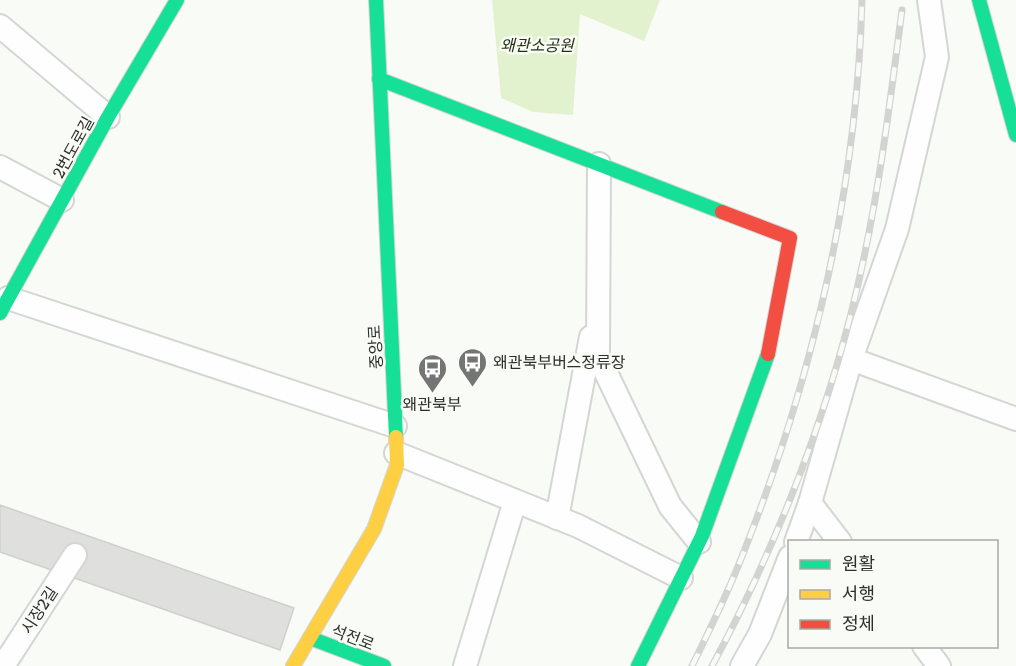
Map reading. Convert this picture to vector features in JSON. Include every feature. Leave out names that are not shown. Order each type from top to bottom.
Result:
[{"type":"street","name":"2번도로길","points":[[4,305],[108,117],[177,0]]},
{"type":"street","name":"중앙로","points":[[293,666],[374,529],[397,465],[376,0]]},
{"type":"street","points":[[797,540],[810,503],[851,359],[897,229],[937,57],[929,0]]},
{"type":"street","points":[[979,0],[1016,135]]},
{"type":"street","points":[[0,26],[108,117]]},
{"type":"street","points":[[379,79],[790,238],[768,353],[699,542],[638,666]]},
{"type":"street","points":[[599,164],[598,356],[670,506],[699,542]]},
{"type":"street","points":[[0,168],[62,200]]},
{"type":"street","points":[[557,518],[598,297]]},
{"type":"street","points":[[4,305],[395,426]]},
{"type":"street","points":[[851,359],[1016,419]]},
{"type":"street","points":[[396,453],[578,526],[681,578]]},
{"type":"street","points":[[465,666],[515,501]]},
{"type":"street","points":[[810,503],[838,540]]},
{"type":"street","name":"시장2길","points":[[3,666],[75,555]]},
{"type":"street","points":[[742,666],[760,634],[788,560]]},
{"type":"street","name":"석전로","points":[[310,638],[384,666]]},
{"type":"street","points":[[926,648],[939,666]]},
{"type":"green space","name":"왜관소공원","points":[[492,0],[660,0],[644,41],[580,14],[573,115],[533,112],[501,98]]},
{"type":"building","points":[[0,505],[294,608],[280,650],[0,552]]},
{"type":"railway","points":[[692,666],[729,589],[748,541],[772,476],[812,343],[828,275],[852,138],[862,0]]},
{"type":"railway","points":[[712,666],[737,619],[782,520],[837,366],[863,262],[875,199],[902,10]]},
{"type":"traffic: fast","points":[[0,313],[108,117],[177,0]]},
{"type":"traffic: fast","points":[[376,0],[396,437]]},
{"type":"traffic: fast","points":[[979,0],[1016,135]]},
{"type":"traffic: fast","points":[[379,79],[722,212]]},
{"type":"traffic: fast","points":[[638,666],[702,536],[768,354]]},
{"type":"traffic: fast","points":[[310,638],[384,666]]},
{"type":"traffic: slow","points":[[293,666],[374,529],[397,465],[396,437]]},
{"type":"traffic: jam","points":[[722,212],[790,238],[768,354]]},
{"type":"place","name":"왜관북부버스정류장","points":[[472,388]]},
{"type":"place","name":"왜관북부","points":[[432,394]]}]
